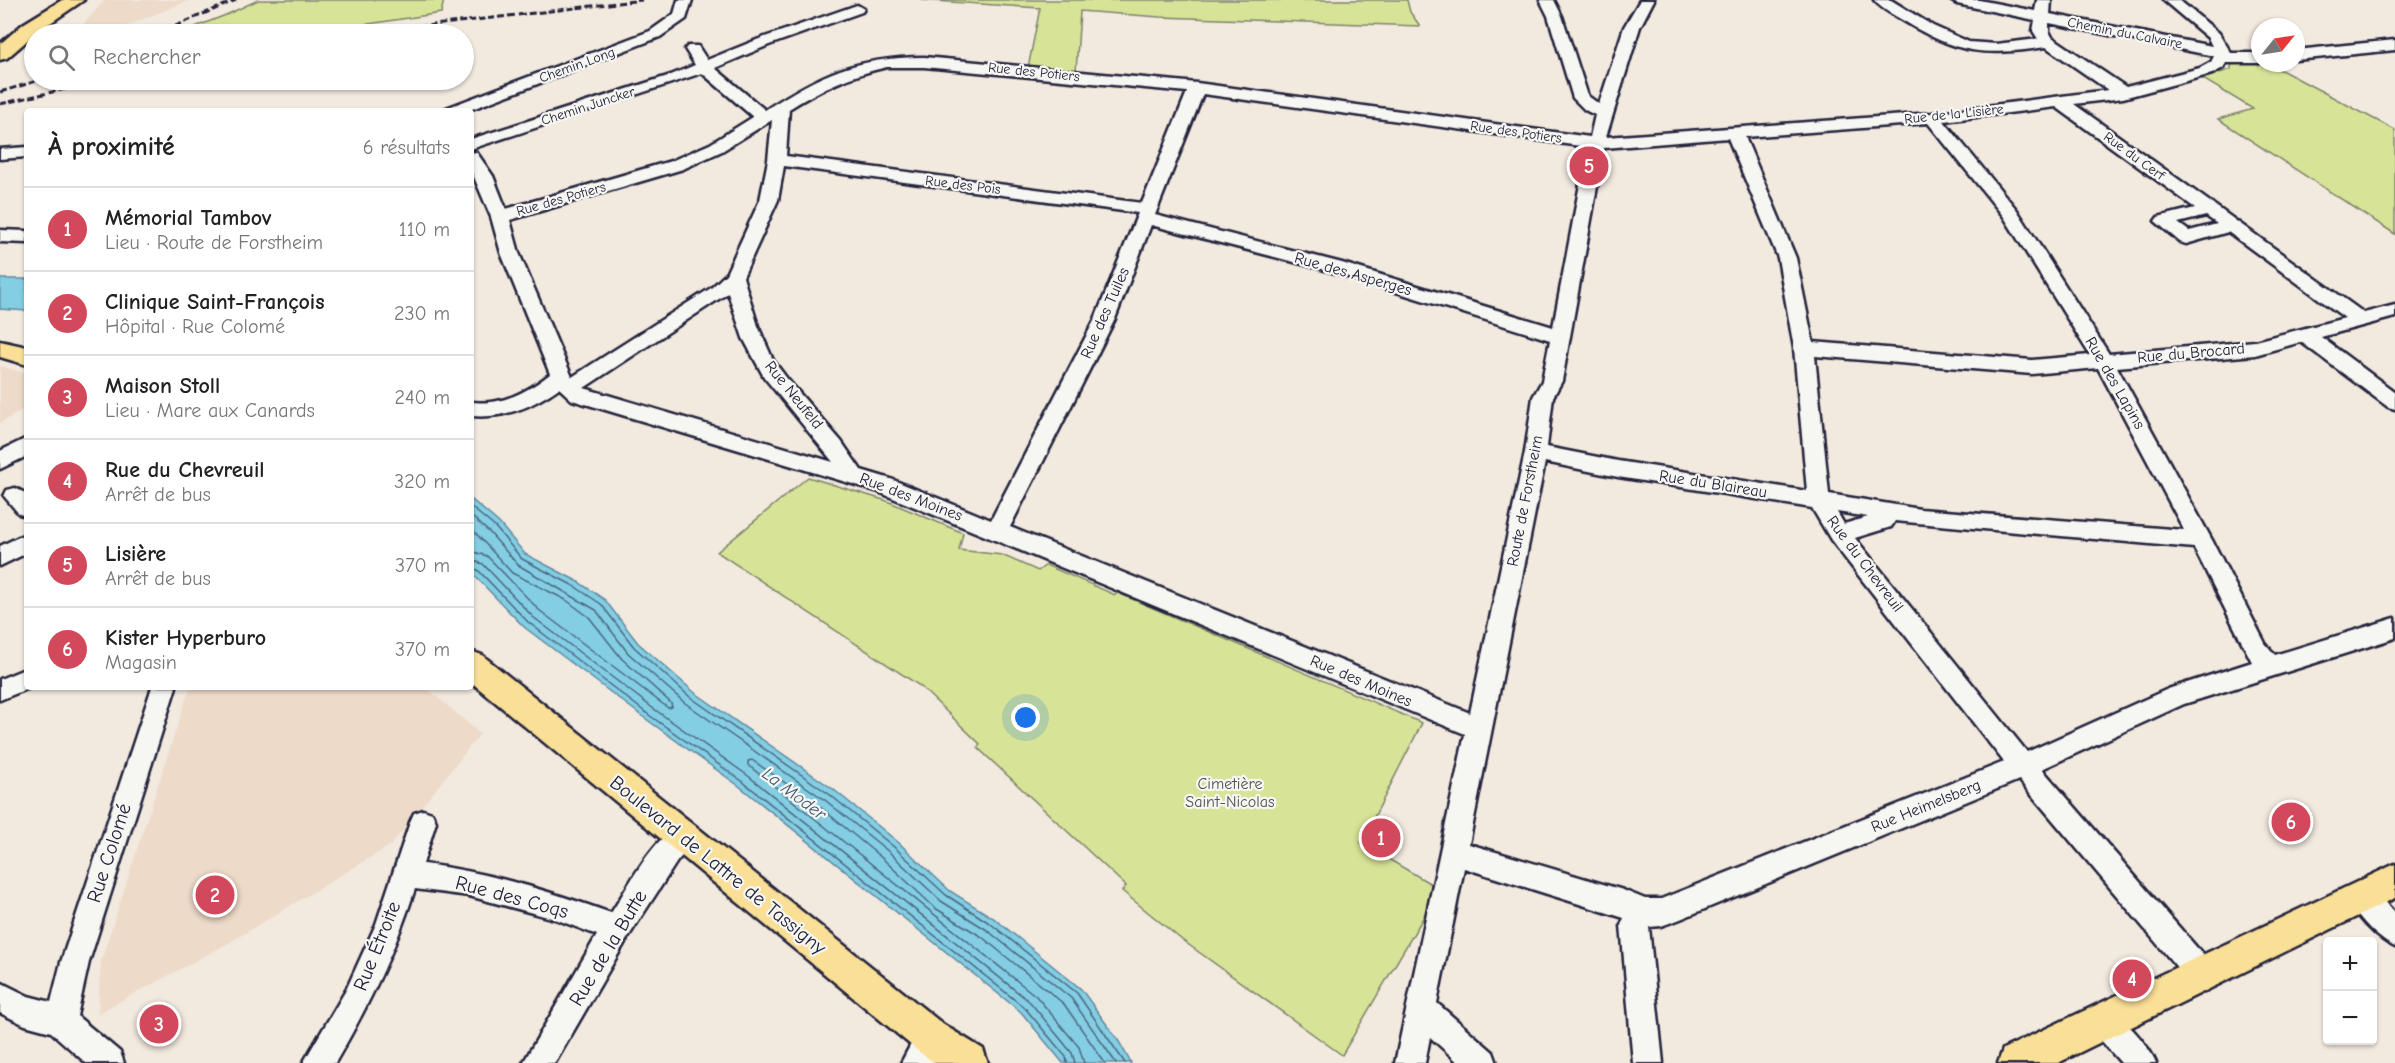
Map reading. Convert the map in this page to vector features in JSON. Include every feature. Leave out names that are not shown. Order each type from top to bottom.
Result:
[{"type":"main road","points":[[36,24],[75,0]]},
{"type":"main road","points":[[0,54],[24,33]]},
{"type":"main road","points":[[0,349],[24,355]]},
{"type":"main road","name":"Boulevard de Lattre de Tassigny","points":[[474,666],[682,837],[924,1050],[969,1063]]},
{"type":"main road","points":[[2017,1063],[2395,880]]},
{"type":"street","name":"Chemin Long","points":[[462,108],[655,34],[681,16],[685,0]]},
{"type":"street","points":[[1547,0],[1555,16],[1581,98],[1591,107],[1604,113]]},
{"type":"street","name":"Route de Forstheim","points":[[1410,1063],[1536,452],[1543,397],[1552,381],[1575,267],[1589,177],[1604,113],[1632,27],[1647,0]]},
{"type":"street","points":[[1881,0],[1945,37],[1967,46],[1992,48],[2048,42]]},
{"type":"street","name":"Chemin du Calvaire","points":[[1957,0],[2222,55],[2251,57]]},
{"type":"street","points":[[2044,0],[2041,31],[2048,42],[2123,93]]},
{"type":"street","points":[[2170,0],[2214,36],[2222,55]]},
{"type":"street","name":"Chemin Juncker","points":[[474,143],[704,67],[764,42],[857,9]]},
{"type":"street","points":[[2305,55],[2395,45]]},
{"type":"street","points":[[693,49],[704,67],[764,118]]},
{"type":"street","name":"Rue de la Lisière","points":[[1597,143],[1932,118],[2060,102],[2123,93],[2206,71],[2217,65],[2222,55]]},
{"type":"street","name":"Rue des Potiers","points":[[500,217],[682,163],[715,149],[833,75],[863,65],[885,62],[924,62],[1197,88],[1597,143]]},
{"type":"street","name":"Rue des Tuiles","points":[[997,531],[1105,319],[1197,88]]},
{"type":"street","name":"Rue du Cerf","points":[[2060,102],[2361,320]]},
{"type":"street","points":[[474,409],[492,410],[511,406],[565,382],[718,292],[734,277],[769,200],[777,160],[781,107]]},
{"type":"street","name":"Rue des Lapins","points":[[1932,118],[2011,214],[2104,361],[2201,540],[2256,650],[2269,666]]},
{"type":"street","name":"Rue du Chevreuil","points":[[1735,134],[1787,258],[1804,348],[1819,501],[1839,534],[2023,766],[2201,974]]},
{"type":"street","points":[[0,154],[24,152]]},
{"type":"street","name":"Rue des Pois","points":[[777,160],[1147,214]]},
{"type":"street","points":[[474,161],[484,176],[500,217],[510,253],[565,382]]},
{"type":"street","points":[[2208,210],[2164,221],[2186,238],[2231,226]]},
{"type":"street","name":"Rue des Asperges","points":[[1147,214],[1335,267],[1560,336]]},
{"type":"street","points":[[0,236],[24,237]]},
{"type":"street","name":"Rue Neufeld","points":[[734,277],[745,319],[771,371],[828,437],[852,474]]},
{"type":"street","name":"Rue du Brocard","points":[[1804,348],[2032,367],[2255,348],[2395,311]]},
{"type":"street","points":[[2307,336],[2395,402]]},
{"type":"street","name":"Rue des Moines","points":[[565,382],[589,399],[852,474],[1478,728]]},
{"type":"street","points":[[0,461],[24,448]]},
{"type":"street","name":"Rue du Blaireau","points":[[1536,452],[1618,469],[1920,517],[2201,540]]},
{"type":"street","points":[[1839,534],[1883,521],[1890,512]]},
{"type":"street","points":[[0,557],[24,544]]},
{"type":"street","name":"Rue Heimelsberg","points":[[1642,913],[1654,915],[1668,911],[2023,766],[2176,696],[2395,628]]},
{"type":"street","points":[[0,690],[24,679]]},
{"type":"street","name":"Rue Colomé","points":[[62,1022],[75,962],[163,690]]},
{"type":"street","name":"Rue Étroite","points":[[318,1063],[356,1000],[389,926],[423,822]]},
{"type":"street","name":"Rue de la Butte","points":[[538,1063],[617,929],[668,851],[682,837]]},
{"type":"street","points":[[1455,853],[1623,903],[1642,913],[1635,925],[1648,1063]]},
{"type":"street","name":"Rue des Coqs","points":[[404,875],[469,883],[555,906],[617,929]]},
{"type":"street","points":[[2361,897],[2395,933]]},
{"type":"street","points":[[0,997],[26,1011],[45,1014],[62,1022],[109,1063]]},
{"type":"street","points":[[1421,1009],[1482,1063]]},
{"type":"street","points":[[2103,1021],[2141,1063]]},
{"type":"shaded area","points":[[105,0],[190,0],[131,24],[84,24]]},
{"type":"shaded area","points":[[0,366],[24,373],[24,409],[0,423]]},
{"type":"shaded area","points":[[189,690],[429,690],[480,734],[391,845],[225,945],[98,1013],[101,961]]},
{"type":"green space","points":[[258,0],[444,0],[441,13],[368,24],[203,24]]},
{"type":"green space","points":[[920,0],[1407,0],[1410,12],[1420,26],[1160,17],[1080,11],[1076,72],[1028,68],[1040,8]]},
{"type":"green space","points":[[2233,52],[2251,59],[2251,72],[2285,72],[2395,130],[2395,234],[2218,119],[2253,109],[2203,79],[2231,69]]},
{"type":"green space","name":"Cimetière Saint-Nicolas","points":[[808,477],[887,501],[963,533],[959,550],[1002,555],[1038,571],[1046,565],[1115,595],[1118,593],[1422,723],[1361,843],[1431,884],[1427,911],[1342,1055],[1182,940],[1122,891],[1126,886],[978,748],[980,744],[920,686],[717,552]]},
{"type":"water","points":[[0,279],[24,279],[24,311],[0,309]]},
{"type":"water","name":"La Moder","points":[[474,502],[499,523],[525,554],[577,581],[605,600],[638,643],[694,692],[833,789],[898,842],[950,891],[995,919],[1081,989],[1118,1040],[1131,1063],[1063,1063],[1021,1012],[739,786],[524,627],[474,575]]},
{"type":"railway","points":[[180,24],[236,0]]},
{"type":"railway","points":[[442,24],[642,0]]},
{"type":"railway","points":[[0,92],[24,85]]},
{"type":"railway","points":[[0,104],[61,90]]},
{"type":"place","name":"Lisière","points":[[1589,166]]},
{"type":"place","name":"Kister Hyperburo","points":[[2291,822]]},
{"type":"place","name":"Mémorial Tambov","points":[[1381,838]]},
{"type":"place","name":"Clinique Saint-François","points":[[215,895]]},
{"type":"place","name":"Rue du Chevreuil","points":[[2132,979]]},
{"type":"place","name":"Maison Stoll","points":[[159,1024]]}]
